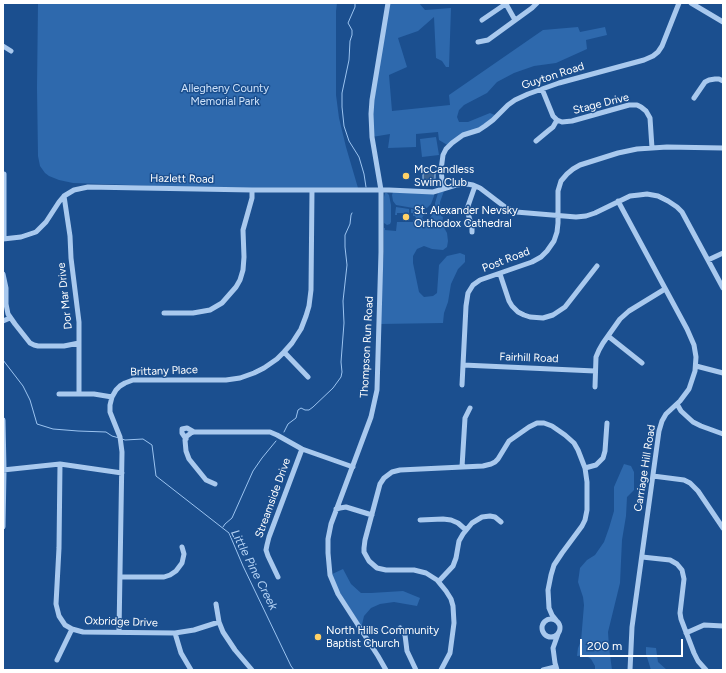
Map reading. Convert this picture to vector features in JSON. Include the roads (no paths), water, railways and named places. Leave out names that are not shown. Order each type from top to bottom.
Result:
[{"type":"street","name":"Thompson Run Road","points":[[386,670],[338,594],[330,575],[328,539],[336,509],[371,417],[377,390],[381,252],[380,190],[373,142],[371,114],[388,3]]},
{"type":"street","points":[[482,20],[506,3],[515,20]]},
{"type":"street","points":[[478,42],[488,40],[537,3]]},
{"type":"street","name":"Guyton Road","points":[[443,188],[442,161],[447,147],[459,138],[479,130],[488,124],[515,100],[570,80],[644,60],[653,56],[662,46],[679,3]]},
{"type":"street","points":[[691,3],[723,22]]},
{"type":"street","points":[[3,46],[11,51]]},
{"type":"street","points":[[694,98],[705,82],[715,79],[723,81]]},
{"type":"street","points":[[536,141],[553,126],[556,120],[542,89]]},
{"type":"street","name":"Stage Drive","points":[[556,120],[567,122],[626,106],[637,105],[645,110],[650,118],[652,148]]},
{"type":"street","name":"Post Road","points":[[462,385],[466,299],[468,293],[477,282],[532,262],[545,254],[554,241],[558,229],[559,187],[563,178],[570,171],[580,165],[618,153],[638,149],[723,148]]},
{"type":"street","points":[[4,174],[3,239],[32,234],[46,222],[64,196]]},
{"type":"street","points":[[380,190],[432,192],[443,188],[467,184],[483,190],[505,207],[513,211],[576,217],[586,216],[634,195],[647,194],[658,196],[672,203],[684,215],[723,288]]},
{"type":"street","points":[[472,232],[467,210],[475,186]]},
{"type":"street","name":"Hazlett Road","points":[[64,196],[79,189],[93,187],[252,190],[380,190]]},
{"type":"street","points":[[164,313],[193,313],[210,310],[222,303],[236,287],[243,270],[243,230],[252,198],[252,190]]},
{"type":"street","name":"Brittany Place","points":[[112,396],[120,386],[133,380],[226,380],[240,378],[264,368],[284,352],[301,329],[309,306],[311,290],[312,190]]},
{"type":"street","name":"Dor Mar Drive","points":[[64,196],[70,236],[71,258],[79,322],[79,394]]},
{"type":"street","name":"Carriage Hill Road","points":[[618,201],[692,340],[696,353],[696,366],[689,389],[683,398],[666,414],[660,426],[632,627],[630,670]]},
{"type":"street","points":[[708,260],[723,253]]},
{"type":"street","points":[[500,274],[508,301],[512,306],[524,315],[543,318],[553,315],[565,307],[597,266]]},
{"type":"street","points":[[3,274],[6,288],[6,307],[10,318],[30,343],[38,346],[60,346],[80,343]]},
{"type":"street","points":[[595,387],[596,357],[598,350],[620,319],[629,311],[665,289]]},
{"type":"street","points":[[3,321],[10,318]]},
{"type":"street","points":[[608,336],[642,363]]},
{"type":"street","points":[[284,352],[308,377]]},
{"type":"street","name":"Fairhill Road","points":[[463,366],[595,371]]},
{"type":"street","points":[[696,366],[723,373]]},
{"type":"street","points":[[59,394],[94,394],[112,396],[110,412],[120,439],[122,452],[119,632]]},
{"type":"street","points":[[677,404],[681,411],[693,422],[723,434]]},
{"type":"street","points":[[462,467],[465,418],[470,408]]},
{"type":"street","points":[[3,420],[3,527]]},
{"type":"street","points":[[586,468],[596,465],[603,458],[605,451],[607,422]]},
{"type":"street","points":[[441,670],[450,653],[454,629],[453,606],[451,599],[444,588],[439,581],[428,574],[417,571],[384,570],[376,567],[366,558],[364,548],[365,540],[380,484],[390,473],[400,470],[483,466],[493,463],[498,458],[506,444],[537,423],[549,424],[555,427],[570,440],[580,452],[586,468],[587,501],[585,520],[581,529],[553,567],[549,584],[549,608],[559,625],[559,632],[553,648]]},
{"type":"street","points":[[186,439],[182,434],[182,429],[187,428],[194,432]]},
{"type":"street","points":[[215,484],[206,480],[190,461],[186,451],[186,439],[189,434],[194,432],[270,432],[302,448],[353,467]]},
{"type":"street","name":"Streamside Drive","points":[[278,577],[266,550],[269,537],[302,448]]},
{"type":"street","points":[[3,470],[60,464],[122,473]]},
{"type":"street","name":"Oxbridge Drive","points":[[60,464],[59,548],[56,604],[60,619],[65,625],[72,629],[84,632],[175,633],[194,630],[219,622]]},
{"type":"street","points":[[653,476],[684,480],[690,483],[698,491],[723,528]]},
{"type":"street","points":[[340,499],[342,504],[346,507]]},
{"type":"street","points":[[336,509],[346,507],[372,514]]},
{"type":"street","points":[[439,581],[454,564],[458,543],[466,530],[475,521],[484,516],[494,516],[501,522]]},
{"type":"street","points":[[420,520],[451,520],[458,523],[466,530]]},
{"type":"street","points":[[120,577],[157,578],[170,575],[176,571],[182,563],[184,554],[182,547]]},
{"type":"street","points":[[642,556],[670,560],[677,564],[682,570],[684,579],[680,617],[694,653],[698,661],[706,670]]},
{"type":"street","points":[[216,604],[219,622],[223,632],[252,670]]},
{"type":"street","points":[[543,670],[556,668],[553,648],[542,632],[542,624],[545,621],[549,608]]},
{"type":"street","points":[[545,621],[550,619],[556,620]]},
{"type":"street","points":[[686,633],[709,625],[723,626]]},
{"type":"street","points":[[400,628],[405,636],[408,654],[416,670]]},
{"type":"street","points":[[57,660],[72,629]]},
{"type":"street","points":[[544,634],[552,636],[559,632]]},
{"type":"street","points":[[175,633],[181,653],[191,670]]},
{"type":"waterway","name":"Little Pine Creek","points":[[355,3],[355,7],[348,23],[352,30],[352,35],[350,41],[349,60],[342,93],[342,107],[344,126],[349,141],[359,157],[366,187]]},
{"type":"waterway","name":"Little Pine Creek","points":[[284,432],[288,424],[296,418],[298,410],[301,408],[309,410],[313,407],[333,388],[341,377],[344,323],[343,301],[347,265],[345,235],[350,224],[352,213]]},
{"type":"waterway","points":[[3,360],[23,386],[30,400],[37,424],[53,429],[106,432],[119,438]]},
{"type":"waterway","name":"Little Pine Creek","points":[[122,439],[143,439],[152,445],[156,476],[229,533],[243,566],[294,670]]},
{"type":"waterway","name":"Little Pine Creek","points":[[223,527],[232,518],[253,471],[276,441]]},
{"type":"place","name":"McCandless Swim Club","points":[[406,176]]},
{"type":"place","name":"St. Alexander Nevsky Orthodox Cathedral","points":[[406,217]]},
{"type":"place","name":"North Hills Community Baptist Church","points":[[318,637]]},
{"type":"park label","name":"Allegheny County Memorial Park","points":[[225,95]]}]
